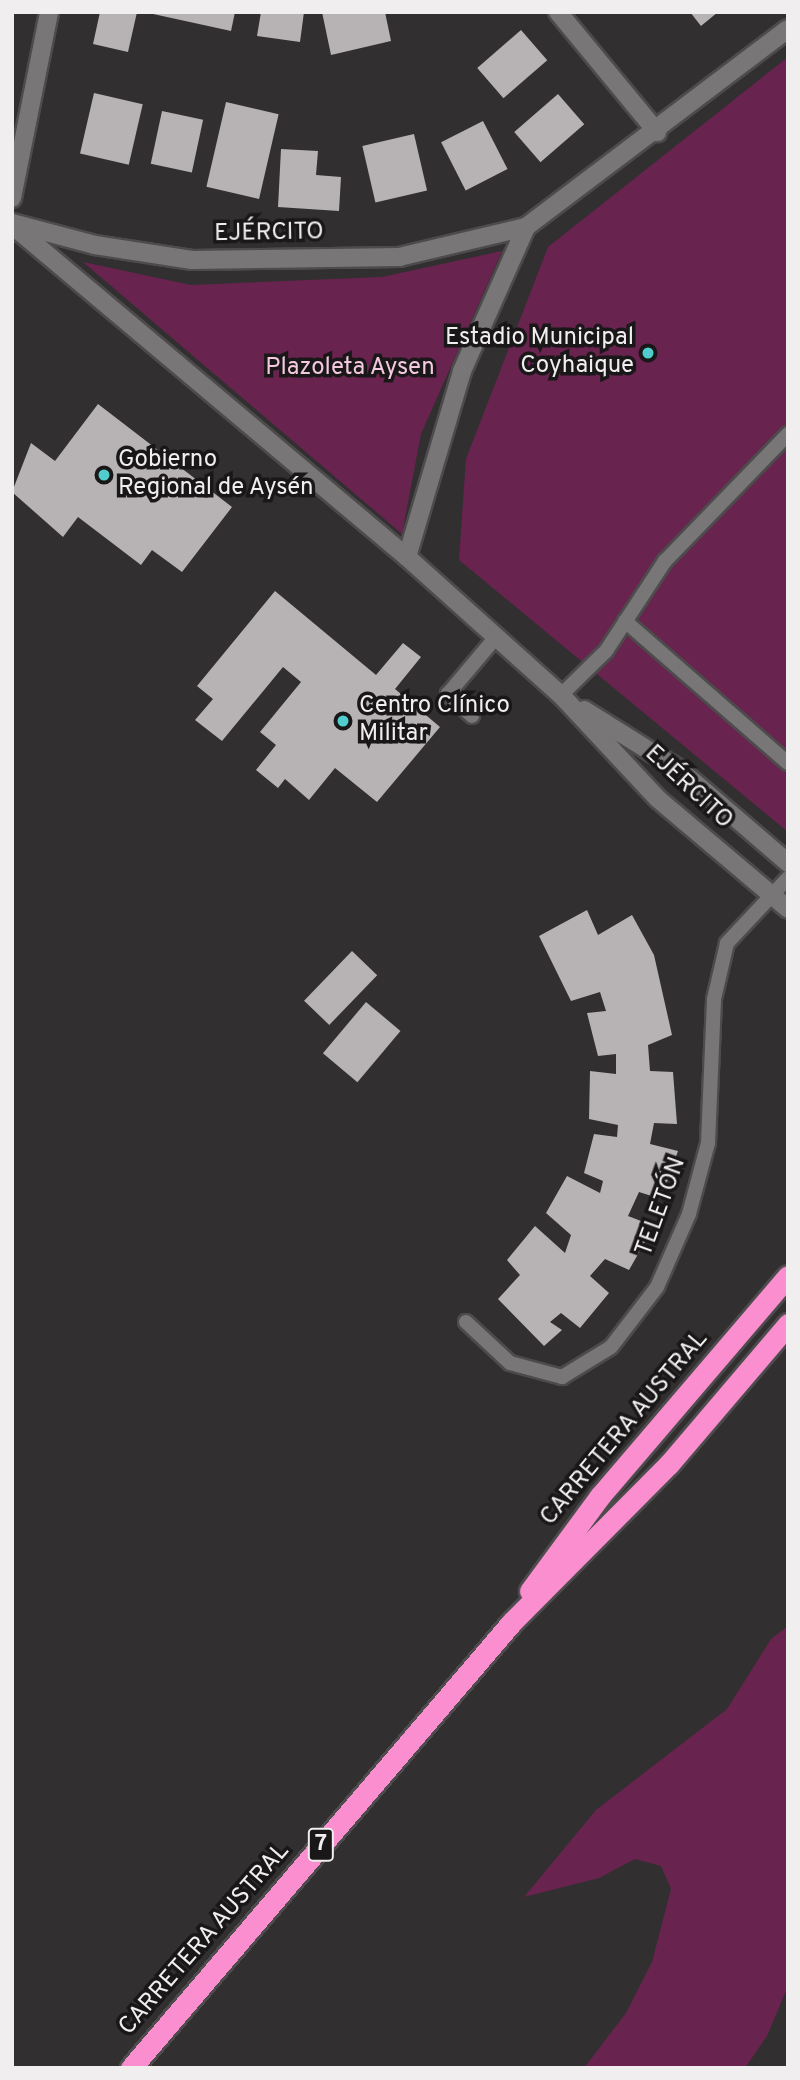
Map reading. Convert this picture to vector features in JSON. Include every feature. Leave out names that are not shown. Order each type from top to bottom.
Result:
[{"type":"highway","name":"CARRETERA AUSTRAL","points":[[511,1623],[600,1496],[788,1276]]},
{"type":"highway","name":"CARRETERA AUSTRAL","points":[[131,2068],[511,1623],[669,1464],[788,1324]]},
{"type":"street","points":[[12,198],[49,12]]},
{"type":"street","points":[[558,12],[657,132]]},
{"type":"street","name":"EJÉRCITO","points":[[12,224],[95,245],[192,260],[400,257],[526,227],[657,132],[788,29]]},
{"type":"street","name":"EJÉRCITO","points":[[12,224],[407,557],[561,695],[658,799],[788,909]]},
{"type":"street","name":"EJÉRCITO","points":[[407,557],[461,371],[526,227]]},
{"type":"street","name":"EJÉRCITO","points":[[561,695],[680,770],[788,863]]},
{"type":"lane","points":[[561,695],[625,621],[665,561],[788,434]]},
{"type":"lane","points":[[625,621],[788,763]]},
{"type":"lane","points":[[472,716],[448,694],[496,637]]},
{"type":"lane","name":"TELETÓN","points":[[466,1322],[510,1363],[562,1377],[611,1347],[657,1287],[689,1214],[708,1143],[714,999],[727,943],[788,878]]},
{"type":"green space","name":"Estadio Municipal Coyhaique","points":[[788,57],[788,832],[459,560],[466,459],[548,247]]},
{"type":"green space","name":"Plazoleta Aysen","points":[[502,251],[421,434],[402,534],[83,262],[191,285],[382,277]]},
{"type":"green space","points":[[788,1626],[788,1986],[767,2036],[745,2068],[584,2068],[626,2013],[652,1962],[671,1889],[661,1866],[635,1859],[599,1878],[524,1897],[596,1810],[727,1709],[771,1639]]},
{"type":"building","points":[[100,12],[137,12],[128,52],[93,44]]},
{"type":"building","points":[[144,12],[235,12],[231,31]]},
{"type":"building","points":[[261,12],[304,12],[300,42],[257,36]]},
{"type":"building","points":[[322,12],[385,12],[391,41],[331,55]]},
{"type":"building","points":[[690,12],[718,12],[701,26]]},
{"type":"building","points":[[521,30],[547,60],[503,98],[477,68]]},
{"type":"building","points":[[94,93],[143,104],[129,165],[80,153]]},
{"type":"building","points":[[558,94],[584,124],[540,162],[514,132]]},
{"type":"building","points":[[226,102],[279,114],[259,199],[206,187]]},
{"type":"building","points":[[162,111],[203,120],[192,173],[151,164]]},
{"type":"building","points":[[483,121],[508,169],[466,190],[441,142]]},
{"type":"building","points":[[414,134],[427,191],[375,202],[362,146]]},
{"type":"building","points":[[281,149],[318,151],[316,175],[341,177],[339,211],[278,207]]},
{"type":"building","name":"Gobierno Regional de Aysén","points":[[98,404],[232,507],[182,572],[152,550],[141,565],[78,517],[63,537],[12,492],[31,443],[55,461]]},
{"type":"building","points":[[275,591],[376,675],[403,643],[421,657],[395,689],[440,727],[377,802],[335,768],[309,800],[285,779],[278,788],[256,770],[276,745],[260,732],[301,682],[283,667],[222,741],[195,720],[213,699],[197,686]]},
{"type":"building","points":[[587,910],[598,935],[632,915],[654,955],[672,1035],[648,1045],[650,1071],[673,1072],[677,1124],[654,1123],[650,1144],[678,1151],[661,1199],[639,1192],[628,1216],[654,1226],[629,1270],[605,1259],[590,1276],[609,1293],[580,1328],[561,1313],[550,1322],[562,1330],[544,1346],[498,1299],[520,1275],[507,1260],[535,1226],[565,1253],[571,1235],[546,1213],[567,1176],[600,1193],[603,1181],[584,1173],[594,1134],[617,1137],[618,1125],[589,1119],[590,1071],[616,1074],[616,1054],[598,1056],[587,1013],[606,1011],[600,992],[571,1001],[539,936]]},
{"type":"building","points":[[352,951],[377,975],[329,1025],[304,1001]]},
{"type":"building","points":[[366,1002],[400,1031],[357,1082],[323,1053]]},
{"type":"place","name":"Estadio Municipal Coyhaique","points":[[648,353]]},
{"type":"place","name":"Gobierno Regional de Aysén","points":[[104,475]]},
{"type":"place","name":"Centro Clínico Militar","points":[[343,721]]}]
